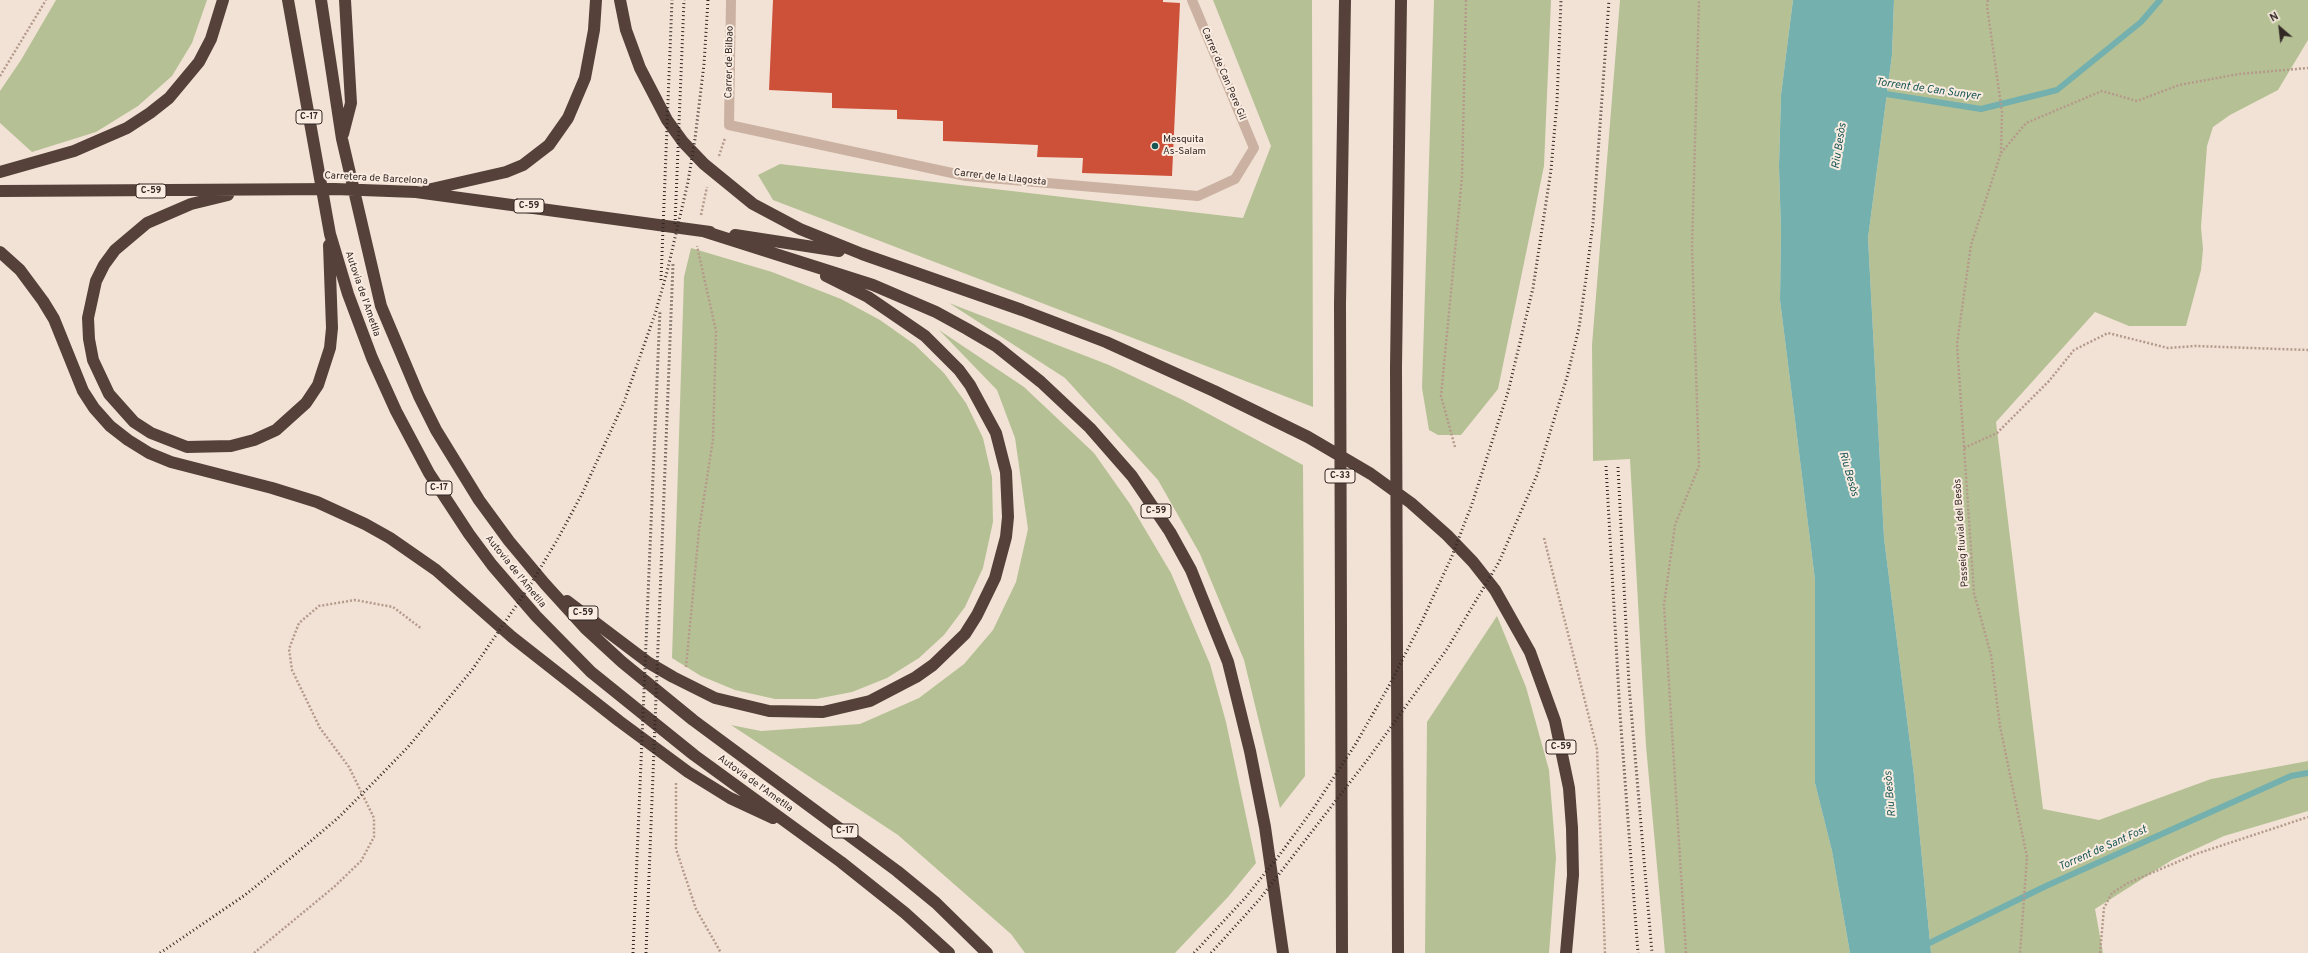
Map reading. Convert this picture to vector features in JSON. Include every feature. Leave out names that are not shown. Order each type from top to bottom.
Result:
[{"type":"highway","points":[[0,172],[81,148],[127,128],[150,113],[174,93],[199,62],[211,39],[223,0]]},
{"type":"highway","name":"Autovia de l'Ametlla","points":[[288,0],[330,234],[356,315],[381,379],[412,442],[450,505],[492,565],[531,610],[586,667],[694,755],[798,830],[905,913],[949,953]]},
{"type":"highway","name":"C-17","points":[[321,0],[342,139],[381,306],[419,396],[436,430],[480,500],[509,541],[545,584],[585,628],[622,662],[693,720],[897,871],[941,908],[987,953]]},
{"type":"highway","points":[[342,139],[351,103],[345,0]]},
{"type":"highway","points":[[416,192],[506,172],[523,165],[549,145],[568,118],[585,78],[593,37],[596,0]]},
{"type":"highway","points":[[620,0],[626,30],[649,89],[684,142],[714,179],[772,216],[862,254]]},
{"type":"highway","name":"C-33","points":[[1342,953],[1340,304],[1345,0]]},
{"type":"highway","points":[[1398,953],[1396,376],[1401,0]]},
{"type":"highway","points":[[257,189],[192,204],[147,224],[130,236],[115,250],[104,265],[96,281],[88,318],[89,339],[93,360],[109,394],[134,422],[151,433],[187,447],[231,446],[254,440],[276,430],[306,403],[318,385],[330,348],[332,328],[329,274],[330,234]]},
{"type":"highway","name":"Carretera de Barcelona","points":[[0,191],[45,192],[334,189],[416,192],[642,221],[700,231]]},
{"type":"highway","name":"Carretera de Barcelona","points":[[0,196],[45,192]]},
{"type":"highway","name":"C-59","points":[[700,231],[862,254],[1022,310],[1106,342],[1214,391],[1308,438],[1371,474],[1411,503],[1447,534],[1473,562],[1495,590],[1530,652],[1544,688],[1557,729],[1569,788],[1573,875],[1566,953]]},
{"type":"highway","name":"C-59","points":[[700,231],[873,285],[902,296],[936,312],[996,346],[1041,382],[1069,407],[1132,476],[1170,532],[1191,570],[1228,662],[1250,752],[1266,827],[1283,953]]},
{"type":"highway","points":[[0,252],[20,270],[43,301],[54,319],[77,377],[94,408],[110,426],[128,440],[149,453],[171,462],[296,495],[339,512],[371,527],[436,570],[512,637],[619,721],[688,772],[730,798],[798,830]]},
{"type":"highway","name":"C-59","points":[[545,584],[650,662],[693,688],[715,698],[741,706],[769,711],[798,713],[846,708],[870,701],[896,689],[933,665],[965,634],[986,599],[1001,558],[1006,537],[1008,494],[1002,451],[996,434],[980,401],[959,370],[925,336],[908,322],[868,297],[781,256]]},
{"type":"street","name":"Carrer de Bilbao","points":[[729,125],[730,0]]},
{"type":"street","name":"Carrer de Can Pere Gil","points":[[1192,0],[1254,148]]},
{"type":"street","name":"Carrer de la Llagosta","points":[[729,125],[966,176],[1198,196],[1235,180],[1254,148]]},
{"type":"path","points":[[0,76],[46,0]]},
{"type":"path","points":[[1455,447],[1441,396],[1462,177],[1466,0]]},
{"type":"path","points":[[1686,953],[1664,605],[1675,525],[1698,466],[1692,247],[1699,0]]},
{"type":"path","name":"Passeig fluvial del Besòs","points":[[1988,0],[1987,6],[2001,93],[2001,153],[1970,245],[1957,344],[1974,593],[1991,655],[2000,726],[2027,857],[2020,953]]},
{"type":"path","points":[[2001,153],[2026,123],[2102,91],[2137,101],[2179,85],[2239,74],[2308,68]]},
{"type":"path","points":[[717,161],[729,125]]},
{"type":"path","points":[[685,670],[699,530],[714,424],[716,331],[697,245],[704,194],[714,179]]},
{"type":"path","points":[[1964,448],[1997,433],[2049,381],[2074,350],[2108,333],[2168,348],[2195,346],[2308,350]]},
{"type":"path","points":[[1544,538],[1597,749],[1606,953]]},
{"type":"path","points":[[254,953],[293,922],[361,861],[374,837],[374,818],[349,767],[320,728],[292,670],[289,649],[299,624],[319,606],[355,600],[392,607],[422,629]]},
{"type":"path","points":[[676,779],[676,849],[696,909],[721,953]]},
{"type":"path","points":[[2100,953],[2104,908],[2112,893],[2128,883],[2196,854],[2308,817]]},
{"type":"green space","points":[[56,0],[207,0],[192,43],[172,76],[138,106],[96,132],[32,152],[0,123],[0,91],[21,60]]},
{"type":"green space","points":[[1213,0],[1312,0],[1313,407],[773,200],[758,175],[780,164],[1243,218],[1271,146]]},
{"type":"green space","points":[[1434,0],[1551,0],[1544,166],[1498,389],[1461,435],[1438,435],[1429,430],[1422,388]]},
{"type":"green space","points":[[1620,0],[1793,0],[1781,95],[1779,166],[1781,232],[1780,300],[1815,580],[1815,783],[1832,851],[1850,953],[1665,953],[1646,746],[1630,459],[1593,461],[1592,345]]},
{"type":"green space","points":[[1894,0],[2308,0],[2308,40],[2278,90],[2230,115],[2213,127],[2207,146],[2201,227],[2203,249],[2201,270],[2186,326],[2129,326],[2095,312],[1996,422],[2043,809],[2099,820],[2211,779],[2308,761],[2308,811],[2224,836],[2172,860],[2095,909],[2103,953],[1931,953],[1914,775],[1884,538],[1868,238],[1892,55]]},
{"type":"green space","points":[[691,248],[772,272],[841,299],[880,320],[914,344],[944,373],[966,403],[983,438],[992,477],[993,522],[983,568],[965,607],[944,635],[919,658],[887,678],[852,692],[816,699],[775,699],[735,690],[701,676],[672,658],[684,277]]},
{"type":"green space","points":[[949,303],[1109,365],[1183,400],[1303,465],[1305,776],[1280,808],[1244,660],[1200,554],[1158,480],[1065,378]]},
{"type":"green space","points":[[939,330],[1024,387],[1094,453],[1130,504],[1171,573],[1210,664],[1226,722],[1256,863],[1228,897],[1175,953],[1025,953],[1011,934],[898,835],[731,725],[761,731],[860,724],[919,698],[964,664],[993,630],[1016,582],[1028,529],[1015,438],[997,390]]},
{"type":"green space","points":[[1497,616],[1526,687],[1549,770],[1556,858],[1549,953],[1425,953],[1427,722]]},
{"type":"water","name":"Riu Besòs","points":[[1793,0],[1894,0],[1892,55],[1868,238],[1884,538],[1914,775],[1931,953],[1850,953],[1832,851],[1815,783],[1815,580],[1780,300],[1781,232],[1779,166],[1781,95]]},
{"type":"building","points":[[773,0],[1163,0],[1163,2],[1180,3],[1172,176],[1082,173],[1083,158],[1037,157],[1038,145],[943,141],[943,121],[897,119],[897,110],[832,108],[832,93],[769,90]]},
{"type":"waterway","name":"Torrent de Can Sunyer","points":[[1880,93],[1981,109],[2057,90],[2141,22],[2160,0]]},
{"type":"waterway","name":"Torrent de Sant Fost","points":[[1909,953],[2046,886],[2291,776],[2308,773]]},
{"type":"railway","points":[[661,280],[672,0]]},
{"type":"railway","points":[[675,224],[684,0]]},
{"type":"railway","points":[[160,953],[245,895],[292,857],[338,818],[408,747],[472,670],[529,587],[556,542],[582,494],[624,402],[655,314],[667,272],[688,182],[695,139],[704,64],[708,0]]},
{"type":"railway","points":[[1194,953],[1245,898],[1278,857],[1313,809],[1355,745],[1390,684],[1422,621],[1452,556],[1472,504],[1508,392],[1533,288],[1551,170],[1557,102],[1561,0]]},
{"type":"railway","points":[[1211,953],[1259,900],[1368,759],[1447,649],[1499,562],[1537,475],[1567,377],[1579,328],[1593,223],[1609,0]]},
{"type":"railway","points":[[646,953],[673,264]]},
{"type":"railway","points":[[633,953],[660,310]]},
{"type":"railway","points":[[1606,466],[1620,714],[1638,953]]},
{"type":"railway","points":[[1618,467],[1629,685],[1652,953]]},
{"type":"place","name":"Mesquita As-Salam","points":[[1155,146]]}]
